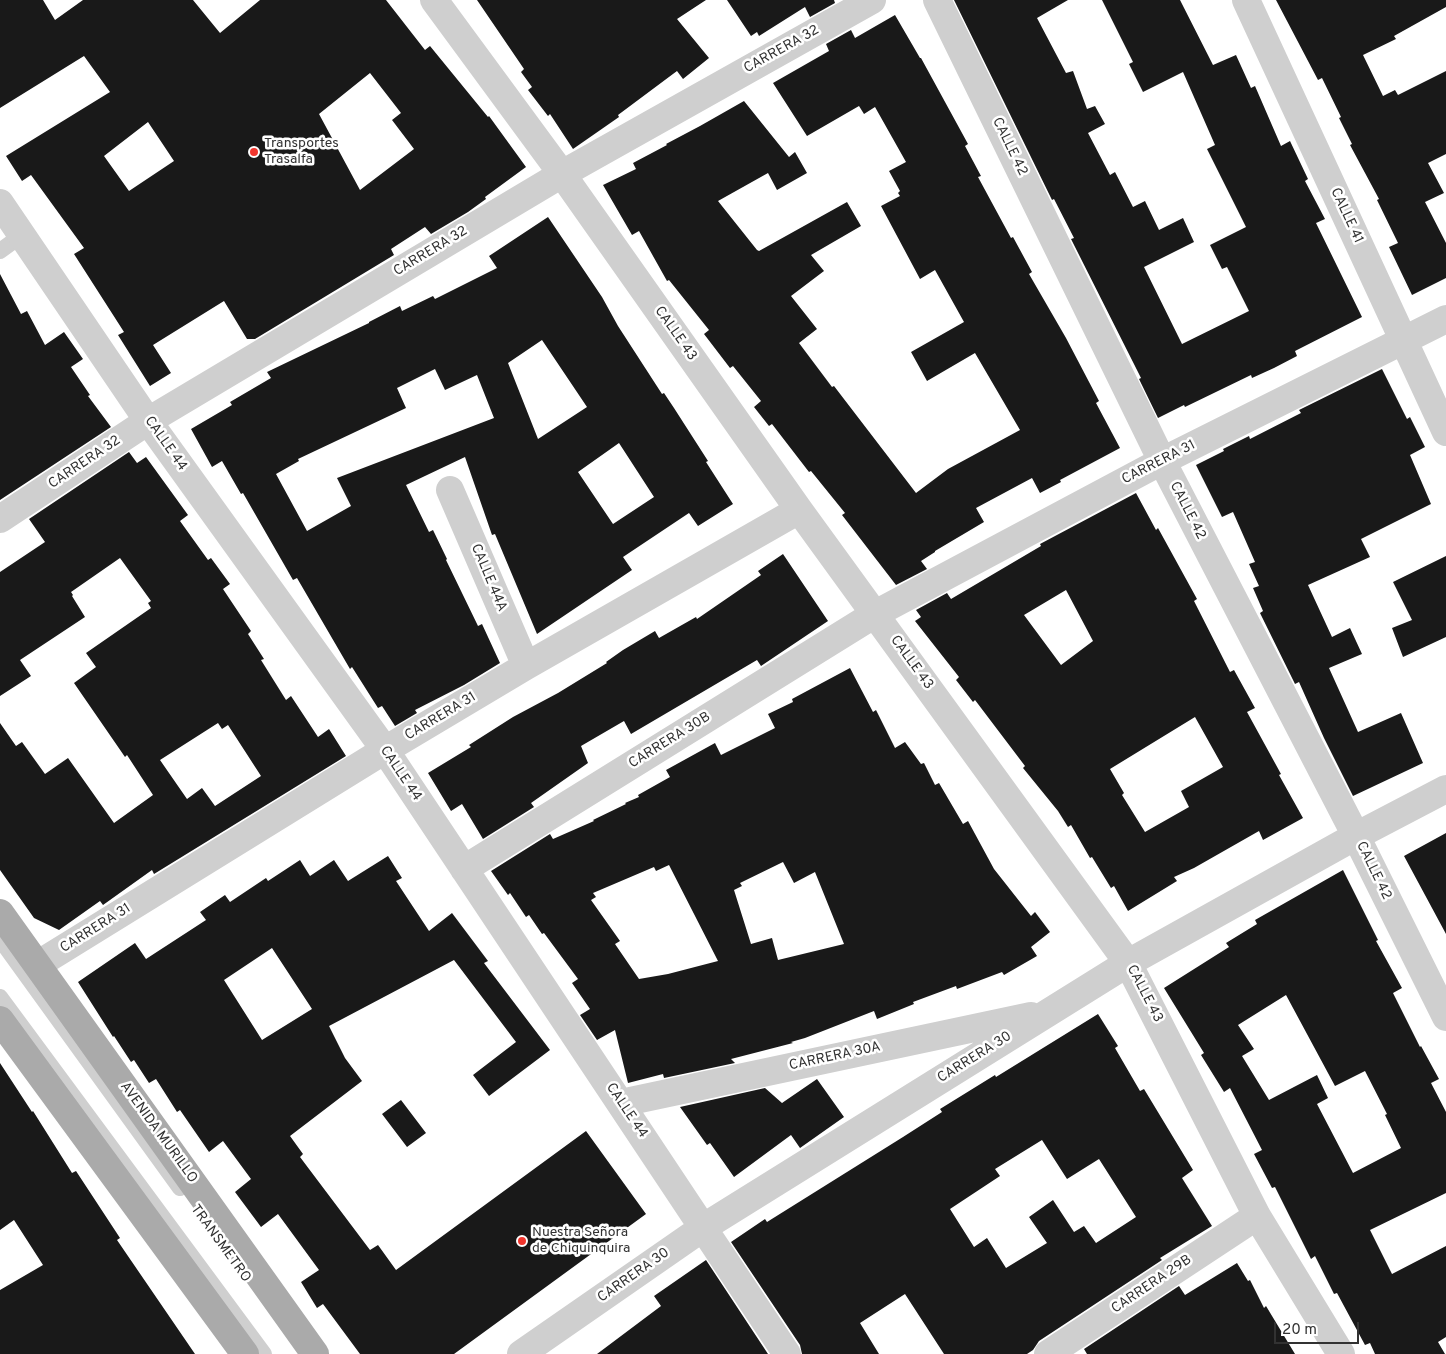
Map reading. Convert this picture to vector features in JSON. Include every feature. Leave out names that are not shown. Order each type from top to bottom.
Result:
[{"type":"main road","name":"AVENIDA MURILLO","points":[[0,913],[316,1354]]},
{"type":"main road","points":[[0,1020],[246,1354]]},
{"type":"street","name":"CALLE 43","points":[[434,0],[562,174],[799,510],[1128,963],[1256,1216],[1341,1354]]},
{"type":"street","name":"CARRERA 32","points":[[0,519],[148,421],[562,174],[872,0]]},
{"type":"street","name":"CALLE 42","points":[[937,0],[1162,461],[1356,836],[1446,1017]]},
{"type":"street","name":"CALLE 41","points":[[1246,0],[1446,432]]},
{"type":"street","name":"CALLE 44","points":[[0,203],[148,421],[385,750],[787,1354]]},
{"type":"street","name":"CARRERA 31","points":[[875,614],[1162,461],[1446,319]]},
{"type":"street","name":"CALLE 44A","points":[[450,490],[526,666]]},
{"type":"street","name":"CARRERA 31","points":[[37,965],[385,750],[526,666],[799,510]]},
{"type":"street","name":"CARRERA 30B","points":[[464,869],[875,614]]},
{"type":"street","name":"CARRERA 30","points":[[521,1354],[704,1227],[1128,963],[1356,836],[1446,789]]},
{"type":"street","name":"CARRERA 30A","points":[[621,1103],[1050,1012]]},
{"type":"street","name":"CARRERA 29B","points":[[1048,1354],[1256,1216]]},
{"type":"lane","points":[[0,251],[22,235]]},
{"type":"lane","name":"TRANSMETRO","points":[[0,939],[299,1354]]},
{"type":"lane","points":[[0,997],[264,1354]]},
{"type":"building","points":[[0,0],[43,0],[55,20],[83,0],[193,0],[220,33],[260,0],[386,0],[425,50],[430,46],[489,116],[526,167],[468,212],[431,234],[425,227],[391,249],[394,255],[255,339],[247,339],[224,301],[153,345],[171,373],[150,386],[118,335],[124,332],[74,254],[84,248],[31,175],[22,181],[6,156],[110,92],[84,56],[0,108]],"holes":[[[370,73],[401,113],[392,120],[414,149],[360,190],[319,114]],[[148,122],[174,161],[129,191],[104,156]]]},
{"type":"building","points":[[477,0],[706,0],[677,19],[709,58],[683,79],[677,71],[618,115],[619,117],[573,149],[550,114],[548,116],[528,90],[532,87],[521,72],[524,69]]},
{"type":"building","points":[[727,0],[834,0],[835,3],[810,17],[805,7],[759,36],[757,32],[751,36]]},
{"type":"building","points":[[954,0],[1068,0],[1037,18],[1066,73],[1073,71],[1087,109],[1095,106],[1105,124],[1088,133],[1110,175],[1115,172],[1133,207],[1145,201],[1159,230],[1183,218],[1194,242],[1144,267],[1182,344],[1249,311],[1227,267],[1222,269],[1210,245],[1246,227],[1207,149],[1215,145],[1183,72],[1143,92],[1129,64],[1133,62],[1102,0],[1180,0],[1213,65],[1236,55],[1251,88],[1255,86],[1281,146],[1290,141],[1308,179],[1305,181],[1325,219],[1316,223],[1362,317],[1295,351],[1297,356],[1274,368],[1252,378],[1251,375],[1158,418],[1139,379],[1141,378],[1071,239],[1074,238],[1054,199],[1052,200]]},
{"type":"building","points":[[1276,0],[1446,0],[1446,7],[1394,36],[1396,39],[1363,55],[1383,96],[1395,90],[1398,95],[1446,71],[1446,154],[1428,163],[1444,193],[1425,202],[1446,243],[1446,278],[1412,295],[1389,247],[1398,243],[1377,200],[1379,199],[1350,145],[1352,144],[1339,118],[1341,117],[1322,78],[1318,80]]},
{"type":"building","points":[[895,15],[968,144],[965,146],[981,176],[978,177],[1032,272],[1029,274],[1066,338],[1099,401],[1096,403],[1120,448],[1060,480],[1061,482],[1040,493],[1032,478],[976,508],[984,522],[921,561],[927,569],[896,585],[842,515],[845,513],[811,471],[809,472],[772,424],[769,426],[754,407],[761,401],[733,366],[730,368],[704,334],[709,330],[669,280],[667,281],[639,231],[632,235],[603,185],[636,169],[633,163],[744,101],[789,157],[795,152],[807,173],[777,190],[768,173],[718,201],[757,250],[759,251],[847,202],[861,226],[811,255],[824,271],[791,296],[817,329],[799,343],[916,493],[948,469],[1020,430],[975,353],[927,381],[911,352],[964,322],[935,270],[920,279],[881,206],[900,196],[898,193],[900,191],[889,171],[906,162],[875,107],[864,114],[859,106],[807,136],[773,83],[829,51],[826,44],[851,30],[855,38]]},
{"type":"building","points":[[548,217],[602,297],[618,326],[662,394],[664,393],[674,408],[733,504],[698,526],[689,513],[623,557],[632,570],[537,634],[495,534],[492,535],[465,457],[406,485],[429,532],[433,530],[478,626],[482,624],[500,663],[464,685],[415,710],[417,713],[395,726],[382,706],[378,708],[352,667],[350,669],[297,578],[293,580],[243,493],[241,494],[222,461],[212,467],[191,429],[232,405],[230,402],[271,378],[267,372],[400,306],[402,311],[433,296],[435,299],[497,268],[489,256]],"holes":[[[542,340],[587,407],[538,439],[508,363]],[[435,369],[445,390],[477,375],[494,418],[337,478],[351,506],[307,531],[276,474],[299,461],[298,459],[406,408],[397,388]],[[619,443],[654,497],[613,524],[578,472]]]},
{"type":"building","points":[[0,274],[21,314],[27,311],[45,345],[64,332],[83,359],[71,367],[90,395],[88,396],[111,427],[0,500]]},
{"type":"building","points":[[1382,369],[1407,419],[1410,417],[1425,447],[1410,455],[1431,504],[1361,539],[1370,557],[1308,585],[1332,637],[1350,628],[1362,654],[1329,668],[1358,732],[1401,713],[1423,763],[1353,796],[1299,682],[1295,684],[1260,613],[1263,611],[1253,588],[1259,586],[1249,564],[1255,562],[1233,512],[1222,517],[1196,465],[1249,436],[1250,439],[1301,413],[1299,410]]},
{"type":"building","points":[[129,452],[137,463],[146,457],[188,515],[180,521],[208,560],[211,558],[230,584],[223,589],[251,631],[248,634],[264,659],[261,660],[286,700],[291,696],[318,737],[329,729],[346,756],[154,874],[152,870],[103,905],[100,901],[59,930],[34,918],[0,870],[0,723],[16,746],[22,742],[45,774],[68,758],[114,823],[153,795],[127,755],[125,757],[74,683],[96,667],[86,653],[151,608],[148,603],[151,601],[120,558],[71,592],[85,617],[20,660],[31,676],[0,696],[0,572],[45,542],[29,519]],"holes":[[[218,723],[222,729],[228,725],[261,776],[215,806],[202,788],[187,799],[160,760]]]},
{"type":"building","points":[[1136,493],[1156,530],[1158,528],[1197,599],[1194,601],[1230,672],[1234,670],[1255,708],[1247,712],[1303,818],[1263,840],[1259,831],[1194,868],[1174,877],[1177,881],[1128,911],[1114,886],[1111,888],[1092,857],[1090,858],[1071,825],[1068,827],[975,700],[973,702],[956,680],[959,677],[915,621],[921,617],[916,610],[947,593],[951,599],[1041,546],[1040,544]],"holes":[[[1066,590],[1093,641],[1061,665],[1024,615]],[[1195,717],[1223,767],[1181,791],[1189,807],[1145,832],[1122,795],[1124,793],[1110,769]]]},
{"type":"building","points":[[783,554],[828,621],[761,666],[757,660],[631,734],[624,721],[581,746],[588,763],[531,803],[534,807],[483,839],[462,804],[451,811],[428,773],[471,747],[469,745],[513,717],[558,693],[655,631],[659,638],[696,617],[697,619],[761,575],[758,571]]},
{"type":"building","points":[[1446,556],[1446,637],[1403,657],[1392,628],[1412,620],[1393,582]]},
{"type":"building","points":[[850,668],[873,712],[876,710],[895,748],[905,742],[921,764],[924,763],[935,785],[939,783],[963,824],[968,821],[994,869],[1031,916],[1035,912],[1050,932],[1031,947],[1037,956],[1004,975],[1002,972],[957,989],[956,986],[913,1002],[914,1004],[877,1019],[874,1011],[791,1042],[793,1043],[731,1059],[735,1063],[664,1078],[663,1074],[628,1083],[615,1030],[597,1040],[580,1015],[590,1009],[572,983],[578,979],[544,933],[542,934],[529,915],[526,917],[510,893],[508,895],[491,871],[550,834],[553,839],[594,821],[639,797],[638,795],[670,777],[666,770],[715,743],[721,755],[775,728],[768,714],[793,702],[792,699]],"holes":[[[783,862],[794,883],[815,872],[844,944],[778,960],[772,938],[751,944],[734,890],[742,886],[740,883]],[[669,865],[718,961],[668,974],[639,979],[615,944],[620,941],[591,900],[596,897],[593,893],[654,867],[656,871]]]},
{"type":"building","points":[[1446,833],[1446,934],[1404,856]]},
{"type":"building","points":[[388,856],[402,878],[396,881],[429,931],[452,913],[488,961],[484,963],[550,1050],[489,1096],[473,1075],[516,1042],[454,960],[329,1026],[345,1058],[362,1081],[290,1136],[303,1154],[300,1157],[370,1250],[378,1245],[396,1270],[586,1131],[646,1214],[454,1354],[360,1354],[323,1304],[317,1308],[301,1282],[319,1270],[278,1214],[261,1227],[235,1192],[251,1179],[223,1141],[209,1152],[180,1110],[177,1112],[156,1079],[149,1083],[134,1060],[131,1062],[78,982],[135,943],[146,959],[206,920],[200,912],[225,895],[230,902],[266,878],[268,881],[300,860],[310,876],[334,860],[348,881]],"holes":[[[272,948],[312,1009],[262,1040],[224,980]]]},
{"type":"building","points":[[1343,870],[1378,940],[1376,941],[1402,988],[1393,993],[1420,1047],[1439,1079],[1431,1083],[1446,1112],[1446,1193],[1370,1230],[1392,1274],[1446,1246],[1446,1337],[1438,1342],[1445,1354],[1375,1354],[1370,1343],[1365,1345],[1337,1293],[1334,1294],[1315,1256],[1311,1259],[1275,1187],[1272,1188],[1254,1154],[1262,1150],[1230,1088],[1224,1092],[1201,1055],[1204,1053],[1164,988],[1229,947],[1226,943],[1257,924],[1255,920]],"holes":[[[1286,995],[1335,1086],[1365,1071],[1387,1114],[1385,1115],[1401,1148],[1353,1173],[1317,1104],[1328,1098],[1317,1075],[1269,1100],[1242,1056],[1254,1049],[1238,1025]]]},
{"type":"building","points":[[1098,1014],[1118,1046],[1115,1048],[1140,1091],[1144,1089],[1193,1170],[1182,1178],[1212,1226],[1160,1258],[1162,1260],[1039,1341],[1033,1350],[1027,1354],[944,1354],[905,1294],[860,1323],[879,1354],[802,1354],[800,1345],[731,1242],[765,1219],[767,1222],[903,1137],[942,1112],[940,1109],[995,1075],[996,1077]],"holes":[[[1042,1140],[1067,1179],[1099,1159],[1136,1217],[1096,1243],[1084,1226],[1074,1232],[1053,1200],[1029,1217],[1047,1243],[1006,1268],[987,1238],[974,1247],[950,1209],[1000,1176],[995,1169]]]},
{"type":"building","points":[[0,1063],[72,1173],[76,1171],[120,1238],[117,1240],[195,1354],[0,1354],[0,1290],[43,1265],[14,1220],[0,1230]]},
{"type":"building","points":[[817,1079],[844,1117],[800,1148],[791,1135],[734,1177],[710,1143],[707,1145],[680,1107],[765,1088],[782,1103]]},
{"type":"building","points":[[401,1100],[426,1133],[407,1147],[382,1114]]},
{"type":"building","points":[[706,1260],[768,1354],[597,1354],[661,1306],[654,1296]]},
{"type":"building","points":[[1237,1263],[1248,1281],[1250,1280],[1264,1308],[1266,1306],[1295,1354],[1087,1354],[1084,1349],[1179,1286],[1185,1295]]},
{"type":"place","name":"Transportes Trasalfa","points":[[254,152]]},
{"type":"place","name":"Nuestra Señora de Chiquinquira","points":[[522,1241]]}]
